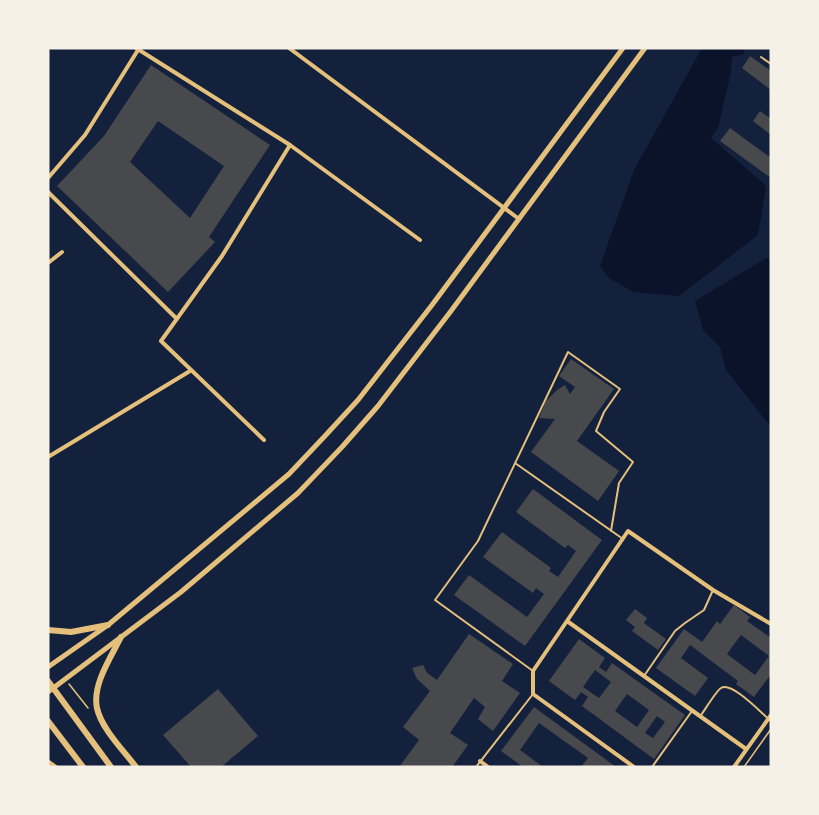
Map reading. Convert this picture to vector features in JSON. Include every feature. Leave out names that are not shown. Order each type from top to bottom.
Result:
[{"type":"main road","points":[[48,666],[108,625],[289,474],[324,437],[358,400],[424,315],[622,48]]},
{"type":"main road","points":[[51,690],[181,592],[298,493],[327,463],[378,406],[519,220],[645,48]]},
{"type":"main road","points":[[48,630],[71,632],[108,625]]},
{"type":"main road","points":[[121,637],[102,674],[96,695],[97,709],[105,727],[136,767]]},
{"type":"main road","points":[[48,681],[51,690],[111,767]]},
{"type":"main road","points":[[48,721],[83,767]]},
{"type":"main road","points":[[48,762],[55,767]]},
{"type":"street","points":[[289,48],[519,220]]},
{"type":"street","points":[[48,178],[85,135],[137,49],[290,146],[420,240]]},
{"type":"street","points":[[264,440],[161,341],[222,256],[290,146]]},
{"type":"street","points":[[48,192],[177,319]]},
{"type":"street","points":[[48,263],[62,252]]},
{"type":"street","points":[[48,458],[190,371]]},
{"type":"street","points":[[634,767],[533,693],[533,671],[628,531],[713,590],[771,624]]},
{"type":"street","points":[[567,621],[746,749]]},
{"type":"street","points":[[734,767],[770,718]]},
{"type":"street","points":[[480,762],[488,767]]},
{"type":"lane","points":[[761,57],[771,64]]},
{"type":"lane","points":[[533,671],[435,600],[478,541],[568,352],[620,389],[604,412],[596,431],[633,462],[619,483],[611,531]]},
{"type":"lane","points":[[515,463],[623,539]]},
{"type":"lane","points":[[644,676],[675,631],[704,610],[713,590]]},
{"type":"lane","points":[[700,717],[721,688],[726,687],[732,688],[770,718]]},
{"type":"lane","points":[[476,767],[533,693]]},
{"type":"lane","points":[[652,767],[692,711]]},
{"type":"path","points":[[65,679],[92,712]]},
{"type":"path","points":[[744,767],[771,729]]},
{"type":"water","points":[[702,48],[745,48],[744,54],[732,57],[731,72],[718,128],[711,138],[766,188],[758,235],[679,296],[633,292],[609,278],[600,266],[634,170]]},
{"type":"water","points":[[766,258],[771,260],[771,427],[726,370],[720,347],[703,330],[695,301]]},
{"type":"building","points":[[750,56],[771,71],[771,90],[742,68]]},
{"type":"building","points":[[151,65],[270,145],[209,237],[215,242],[168,292],[57,186],[104,136]],"holes":[[[158,121],[224,166],[190,218],[130,162]]]},
{"type":"building","points":[[760,111],[771,119],[771,135],[753,121]]},
{"type":"building","points":[[730,128],[771,158],[771,178],[720,141]]},
{"type":"building","points":[[571,359],[614,389],[577,441],[619,471],[598,501],[531,452],[555,419],[539,418],[546,401],[565,385],[570,394],[575,387],[559,376]]},
{"type":"building","points":[[533,489],[602,540],[525,646],[454,595],[469,575],[527,617],[544,594],[536,588],[533,593],[483,557],[502,532],[551,568],[549,571],[558,577],[576,551],[568,545],[565,548],[516,512]]},
{"type":"building","points":[[734,605],[750,617],[747,621],[771,638],[771,674],[754,697],[736,684],[738,681],[690,645],[681,658],[708,678],[695,696],[656,668],[684,629],[702,642],[717,621],[720,624]],"holes":[[[741,635],[769,656],[755,675],[727,654]]]},
{"type":"building","points":[[635,609],[647,618],[644,623],[666,639],[658,650],[632,631],[635,627],[626,620]]},
{"type":"building","points":[[469,634],[513,664],[502,681],[520,693],[493,731],[478,719],[485,707],[474,698],[450,733],[468,745],[452,767],[399,767],[419,740],[403,727],[430,691],[417,679],[412,668],[423,665],[427,673],[437,680]]},
{"type":"building","points":[[579,639],[605,658],[599,667],[606,672],[612,663],[685,715],[654,759],[582,706],[588,697],[581,692],[575,700],[549,681]],"holes":[[[595,670],[611,682],[599,698],[583,687]],[[627,694],[649,710],[637,727],[615,711]],[[657,716],[665,722],[653,738],[645,733]]]},
{"type":"building","points":[[218,689],[258,736],[221,767],[191,767],[163,735]]},
{"type":"building","points":[[534,707],[616,767],[581,767],[588,758],[539,723],[520,750],[543,767],[523,767],[501,751]]}]
